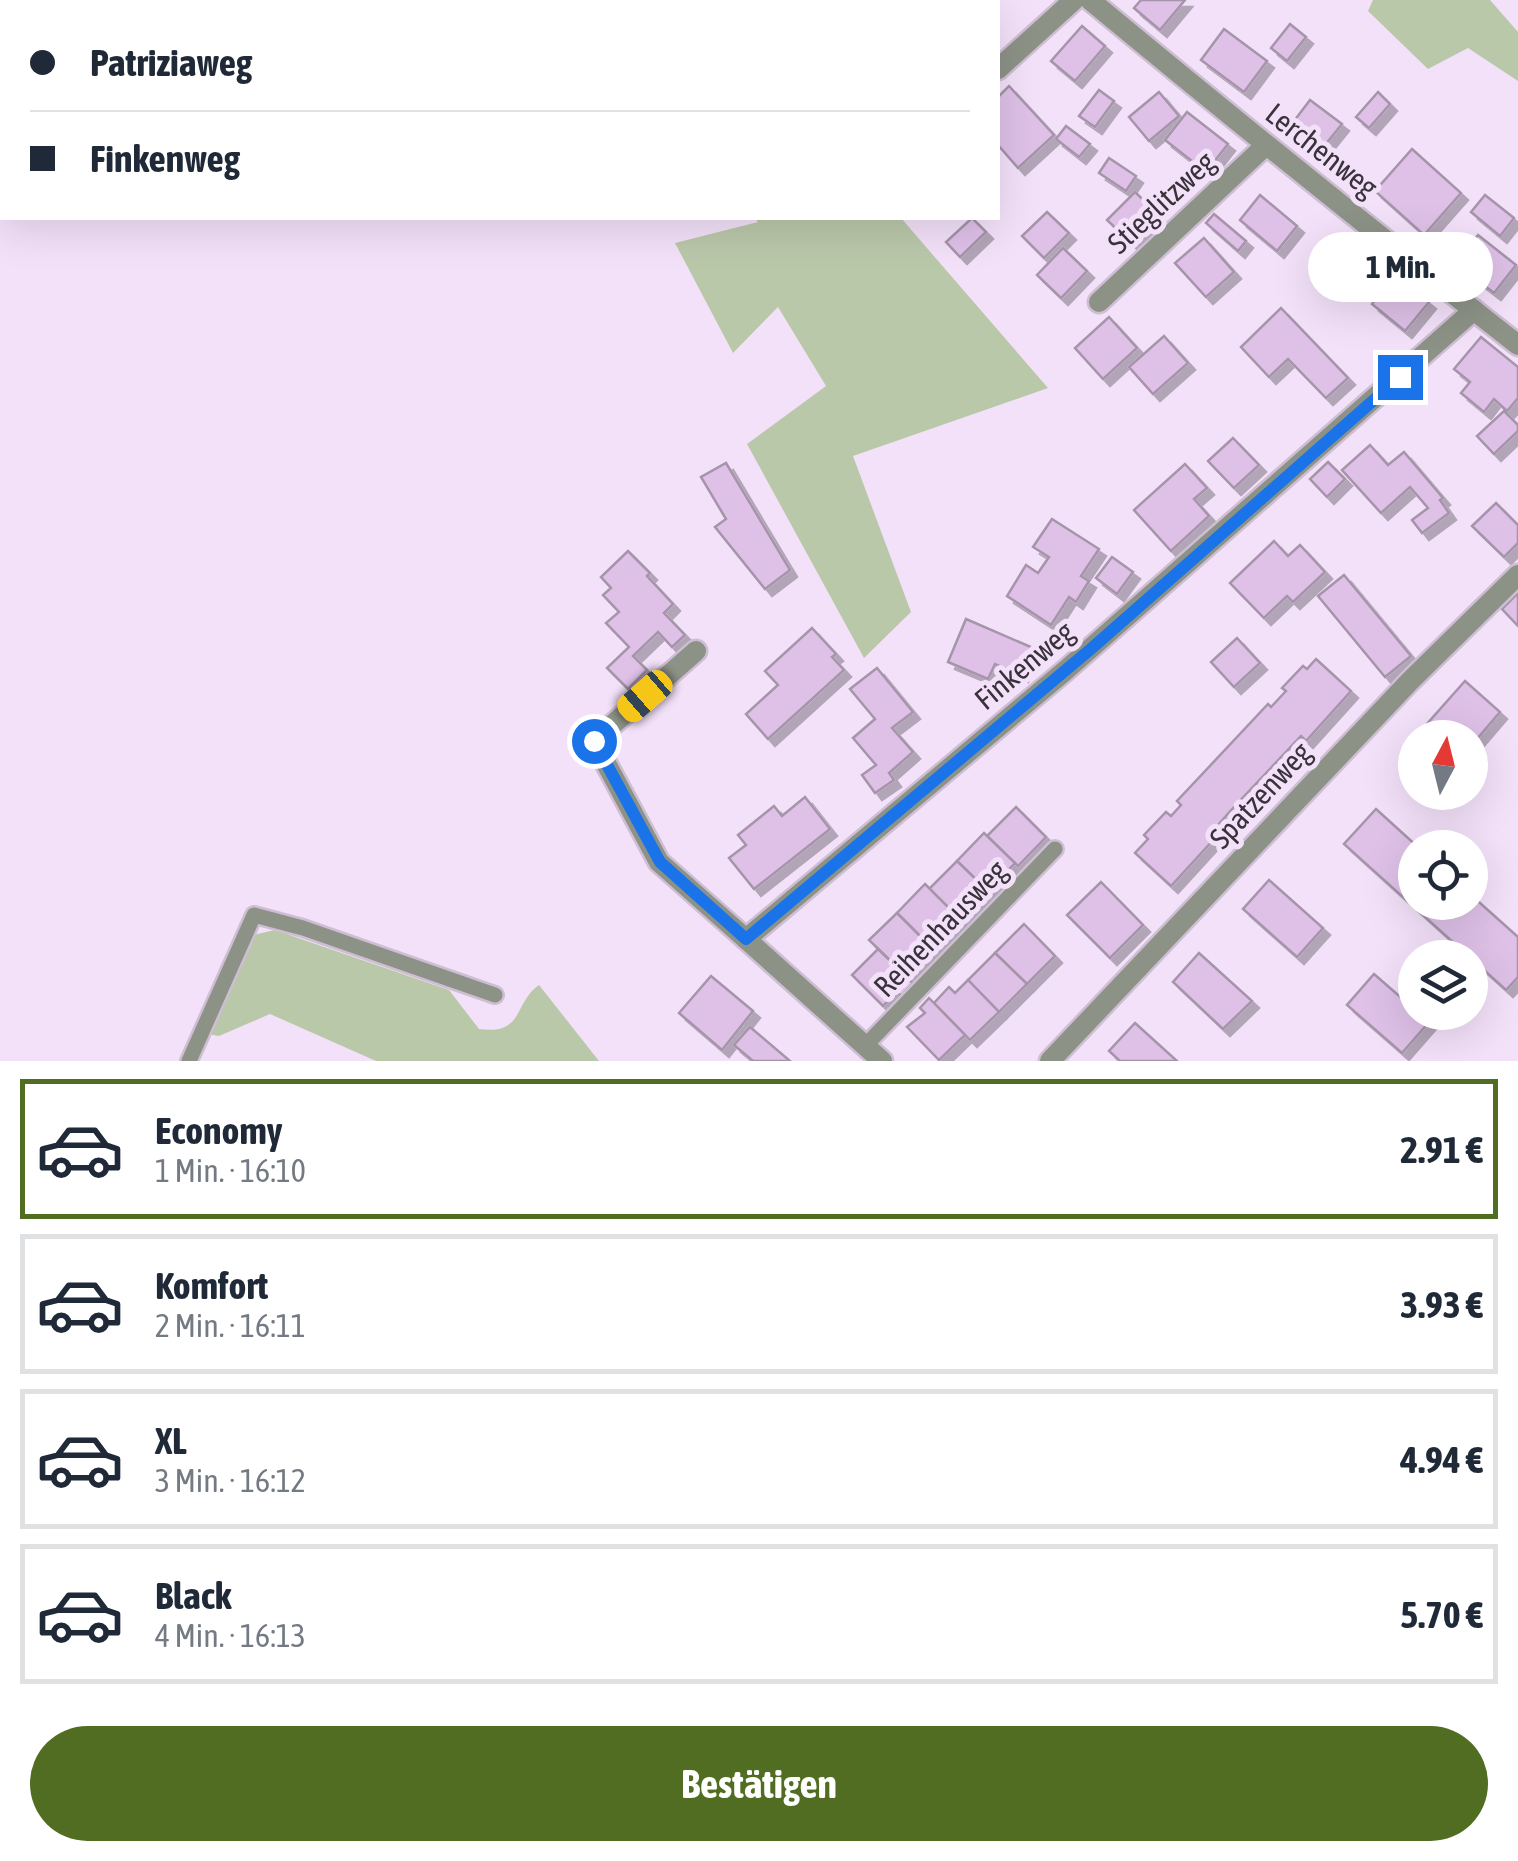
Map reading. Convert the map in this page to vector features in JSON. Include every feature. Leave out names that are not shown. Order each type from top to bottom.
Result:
[{"type":"street","points":[[1000,67],[1074,0]]},
{"type":"street","name":"Lerchenweg","points":[[1090,0],[1265,146],[1518,345]]},
{"type":"street","name":"Stieglitzweg","points":[[1098,302],[1265,146]]},
{"type":"street","name":"Finkenweg","points":[[746,939],[1080,658],[1474,310]]},
{"type":"street","name":"Spatzenweg","points":[[1050,1061],[1410,680],[1518,576]]},
{"type":"street","points":[[696,651],[594,741],[660,862],[882,1061]]},
{"type":"lane","name":"Reihenhausweg","points":[[865,1046],[1055,849]]},
{"type":"lane","points":[[190,1061],[254,915],[303,928],[495,995]]},
{"type":"green space","points":[[1373,0],[1490,0],[1518,32],[1518,81],[1468,48],[1428,69],[1368,11]]},
{"type":"green space","points":[[903,220],[1048,388],[853,456],[911,612],[864,658],[747,444],[826,386],[778,307],[733,353],[675,243],[758,222]]},
{"type":"green space","points":[[275,930],[449,990],[479,1029],[494,1030],[511,1022],[539,985],[599,1061],[376,1061],[270,1014],[219,1036],[207,1034],[253,935]]},
{"type":"building","points":[[1141,0],[1185,0],[1160,30],[1134,8]]},
{"type":"building","points":[[1290,24],[1306,37],[1287,61],[1271,48]]},
{"type":"building","points":[[1082,26],[1105,46],[1075,81],[1051,61]]},
{"type":"building","points":[[1224,29],[1267,61],[1244,92],[1201,60]]},
{"type":"building","points":[[1009,86],[1054,135],[1018,168],[1000,147],[1000,95]]},
{"type":"building","points":[[1099,90],[1114,101],[1095,127],[1079,116]]},
{"type":"building","points":[[1159,92],[1179,116],[1149,141],[1129,117]]},
{"type":"building","points":[[1378,92],[1390,104],[1369,128],[1356,117]]},
{"type":"building","points":[[1310,100],[1342,124],[1325,145],[1294,121]]},
{"type":"building","points":[[1187,112],[1228,144],[1206,172],[1165,140]]},
{"type":"building","points":[[1066,126],[1090,144],[1079,157],[1056,139]]},
{"type":"building","points":[[1412,149],[1461,193],[1424,235],[1375,191]]},
{"type":"building","points":[[1109,158],[1136,176],[1126,191],[1099,173]]},
{"type":"building","points":[[1135,192],[1158,214],[1130,242],[1107,220]]},
{"type":"building","points":[[1260,195],[1297,226],[1277,251],[1240,220]]},
{"type":"building","points":[[1485,195],[1514,218],[1500,236],[1471,212]]},
{"type":"building","points":[[1047,212],[1069,233],[1044,258],[1022,236]]},
{"type":"building","points":[[1214,214],[1246,241],[1238,251],[1206,223]]},
{"type":"building","points":[[970,220],[986,232],[960,257],[946,242]]},
{"type":"building","points":[[1478,235],[1516,265],[1494,293],[1456,264]]},
{"type":"building","points":[[1204,238],[1234,272],[1206,297],[1175,263]]},
{"type":"building","points":[[1063,248],[1087,271],[1061,298],[1037,275]]},
{"type":"building","points":[[1395,275],[1429,302],[1405,331],[1372,304]]},
{"type":"building","points":[[1281,308],[1348,378],[1326,398],[1288,359],[1269,377],[1241,347]]},
{"type":"building","points":[[1109,317],[1137,348],[1103,379],[1075,348]]},
{"type":"building","points":[[1164,336],[1188,363],[1153,394],[1129,367]]},
{"type":"building","points":[[1481,337],[1518,367],[1518,398],[1507,411],[1494,399],[1484,412],[1461,393],[1470,382],[1454,369]]},
{"type":"building","points":[[1504,411],[1518,425],[1518,431],[1494,454],[1477,436]]},
{"type":"building","points":[[1233,438],[1259,465],[1234,488],[1208,461]]},
{"type":"building","points":[[1370,445],[1388,465],[1404,452],[1443,498],[1440,500],[1449,513],[1422,533],[1412,520],[1428,508],[1410,487],[1381,513],[1342,470]]},
{"type":"building","points":[[1328,462],[1345,479],[1327,497],[1310,479]]},
{"type":"building","points":[[726,463],[790,570],[765,589],[715,527],[726,519],[701,477]]},
{"type":"building","points":[[1185,464],[1207,488],[1194,499],[1209,516],[1171,551],[1134,510]]},
{"type":"building","points":[[1496,503],[1518,525],[1518,543],[1504,557],[1472,526]]},
{"type":"building","points":[[1052,519],[1099,549],[1081,576],[1089,581],[1076,602],[1069,597],[1051,625],[1007,596],[1026,565],[1038,573],[1049,557],[1033,547]]},
{"type":"building","points":[[1274,541],[1288,556],[1300,545],[1325,572],[1293,602],[1287,596],[1264,618],[1230,583]]},
{"type":"building","points":[[628,551],[673,604],[664,613],[685,635],[672,647],[658,632],[633,656],[647,670],[628,689],[607,668],[629,647],[606,623],[619,612],[603,595],[611,588],[601,577]]},
{"type":"building","points":[[1112,557],[1133,572],[1117,594],[1096,578]]},
{"type":"building","points":[[1344,575],[1411,656],[1385,677],[1318,596]]},
{"type":"building","points":[[1518,593],[1518,626],[1502,609]]},
{"type":"building","points":[[966,619],[1033,648],[1021,675],[995,664],[988,679],[948,662]]},
{"type":"building","points":[[812,628],[836,654],[832,657],[844,670],[768,739],[746,714],[778,685],[765,671]]},
{"type":"building","points":[[1237,638],[1260,663],[1234,687],[1211,662]]},
{"type":"building","points":[[1316,659],[1351,691],[1306,741],[1301,736],[1233,808],[1210,834],[1215,838],[1171,886],[1135,853],[1148,839],[1144,835],[1166,812],[1171,816],[1181,805],[1177,801],[1268,704],[1271,707],[1286,691],[1282,688],[1303,666],[1307,669]]},
{"type":"building","points":[[877,668],[913,712],[892,728],[913,752],[889,773],[894,780],[875,793],[862,775],[876,765],[853,738],[875,719],[850,689]]},
{"type":"building","points":[[1465,681],[1500,712],[1488,726],[1488,720],[1430,720]]},
{"type":"building","points":[[805,797],[830,829],[754,889],[729,858],[746,845],[738,835],[774,806],[782,816]]},
{"type":"building","points":[[1016,807],[1046,837],[1018,866],[987,836]]},
{"type":"building","points":[[1376,809],[1399,830],[1398,893],[1344,844]]},
{"type":"building","points":[[984,833],[1015,863],[988,891],[957,861]]},
{"type":"building","points":[[957,861],[988,891],[960,919],[929,889]]},
{"type":"building","points":[[1269,880],[1323,928],[1297,957],[1243,909]]},
{"type":"building","points":[[1101,882],[1143,925],[1110,958],[1067,915]]},
{"type":"building","points":[[925,884],[960,919],[932,948],[897,913]]},
{"type":"building","points":[[1488,910],[1518,937],[1518,977],[1506,990],[1488,974],[1488,940],[1451,940],[1428,920],[1488,920]]},
{"type":"building","points":[[897,913],[932,948],[905,975],[869,940]]},
{"type":"building","points":[[1024,924],[1055,956],[1027,984],[995,953]]},
{"type":"building","points":[[878,949],[913,983],[901,996],[897,992],[883,1006],[852,975]]},
{"type":"building","points":[[995,953],[1027,984],[999,1012],[968,980]]},
{"type":"building","points":[[1199,953],[1252,1001],[1223,1029],[1173,982]]},
{"type":"building","points":[[1374,974],[1398,995],[1398,1030],[1422,1030],[1402,1053],[1347,1005]]},
{"type":"building","points":[[711,976],[753,1011],[722,1050],[679,1013]]},
{"type":"building","points":[[968,980],[999,1012],[970,1040],[934,1003],[949,987],[955,993]]},
{"type":"building","points":[[929,998],[965,1035],[939,1060],[907,1027],[925,1013],[920,1008]]},
{"type":"building","points":[[1135,1023],[1177,1061],[1120,1061],[1109,1051]]},
{"type":"building","points":[[750,1027],[790,1061],[753,1061],[734,1045]]},
{"type":"route","points":[[594,741],[660,862],[746,939],[1092,648],[1400,377]]}]
